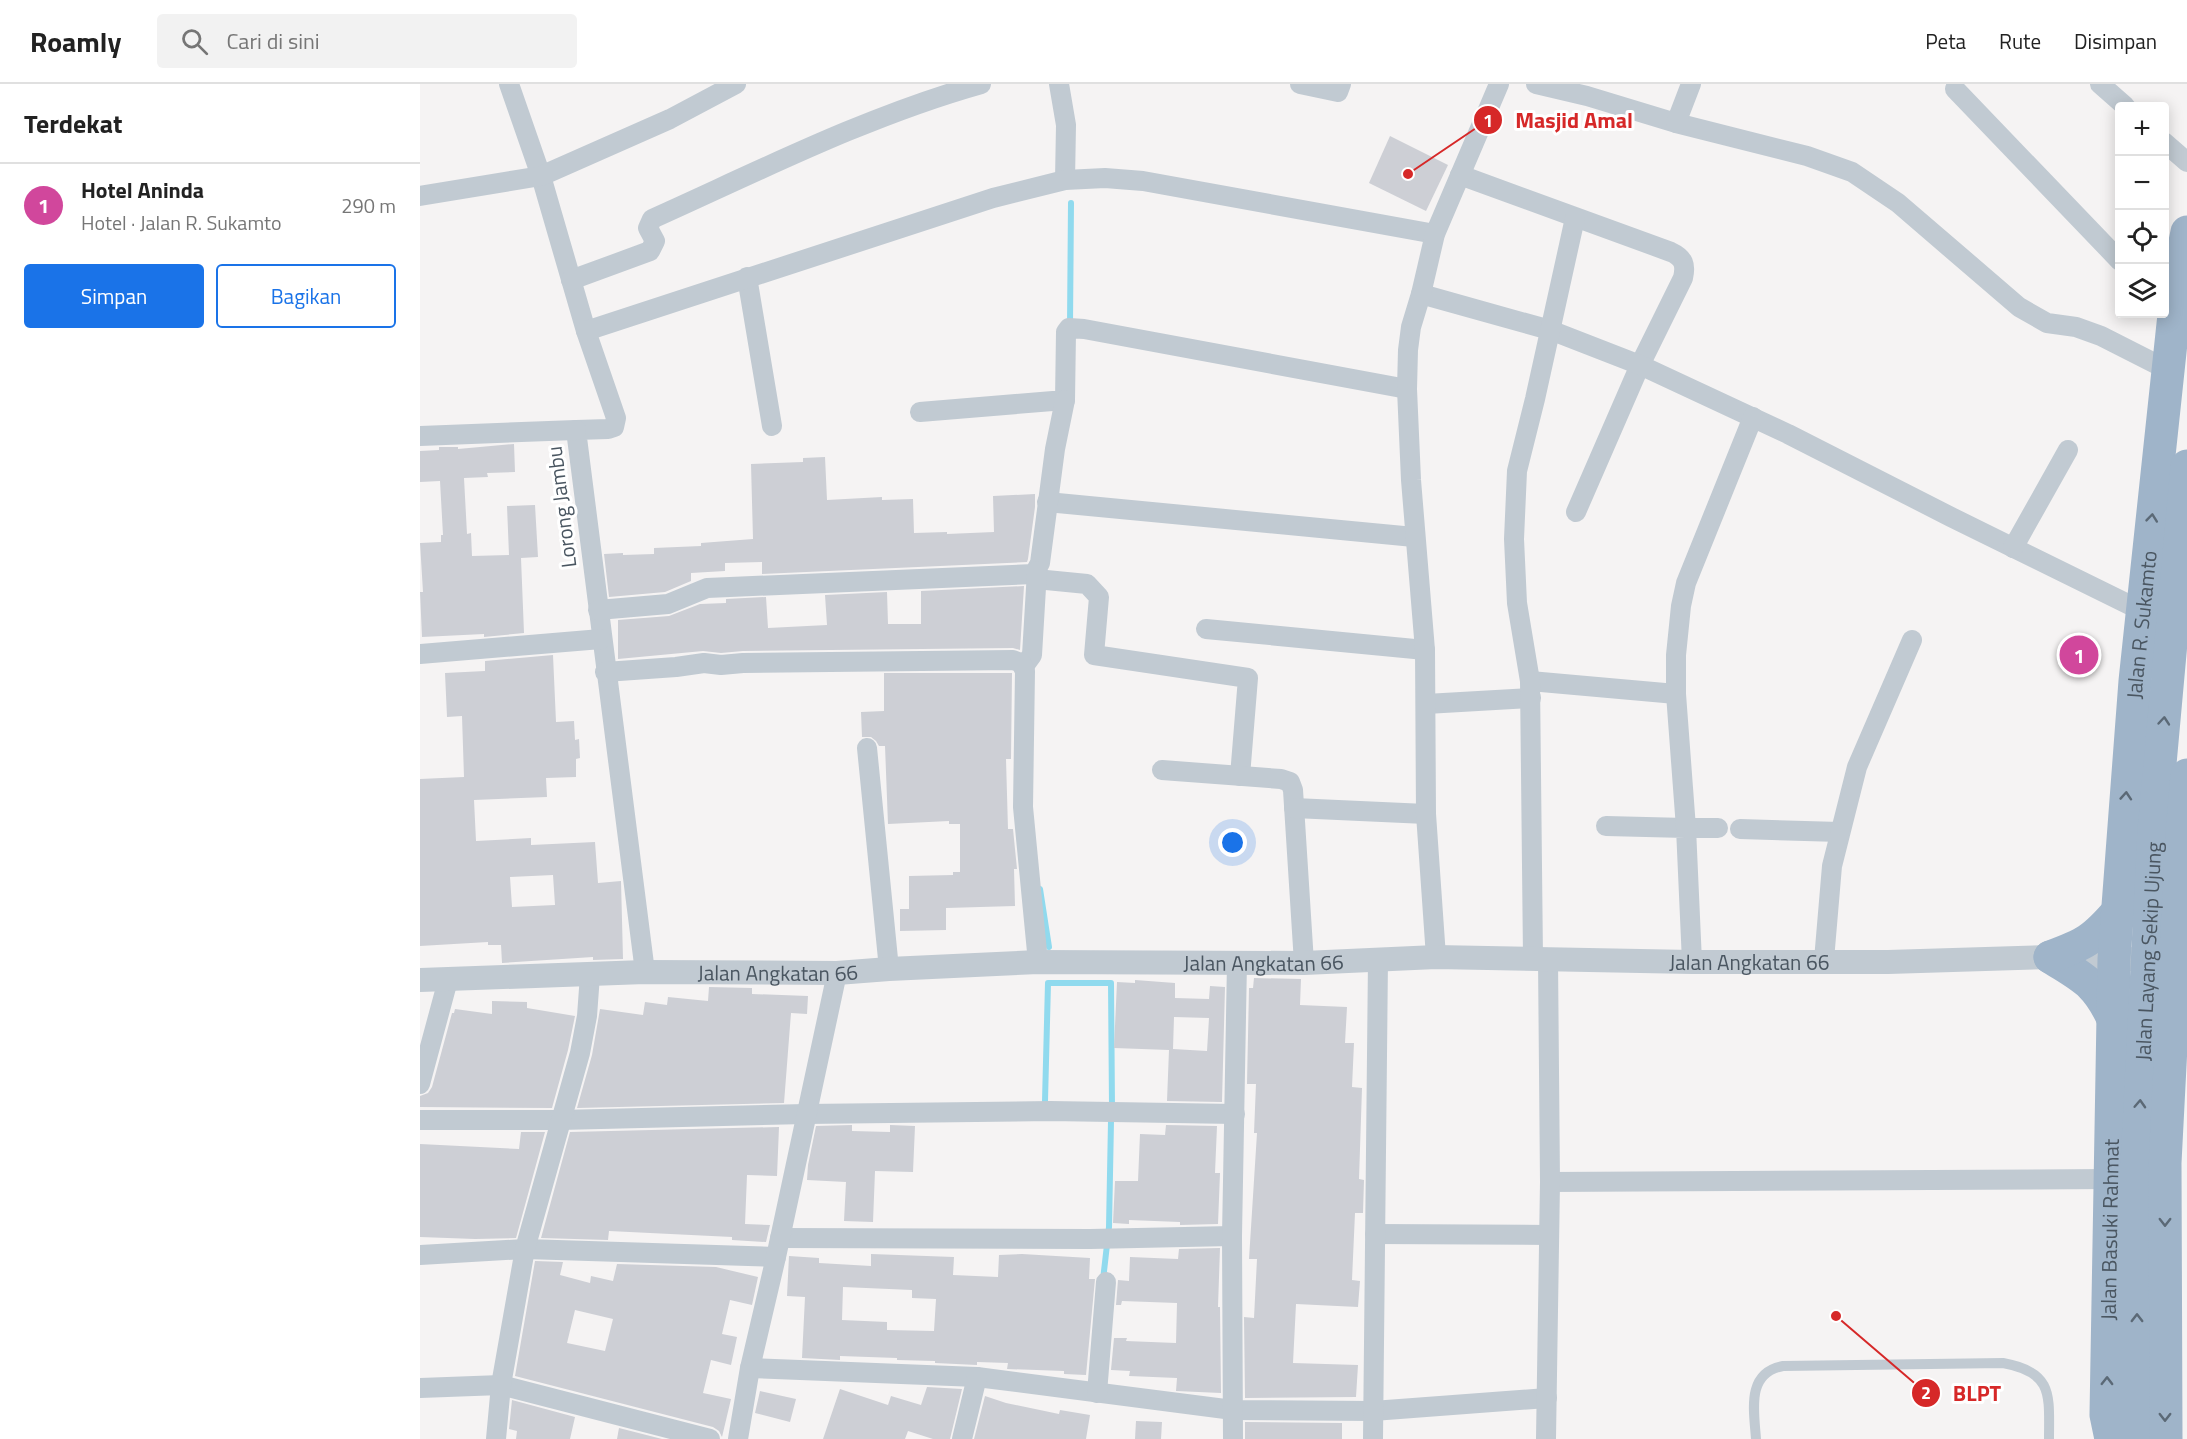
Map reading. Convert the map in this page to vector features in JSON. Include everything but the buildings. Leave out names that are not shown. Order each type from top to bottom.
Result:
[{"type":"highway","name":"Jalan R. Sukamto","points":[[2113,1031],[2110,959],[2118,911],[2142,615],[2168,370],[2170,298],[2187,232]]},
{"type":"highway","name":"Jalan Layang Sekip Ujung","points":[[2137,1439],[2137,1169],[2154,830],[2187,466]]},
{"type":"highway","points":[[2142,615],[2145,628],[2157,641],[2187,646]]},
{"type":"highway","name":"Jalan Layang Sekip Ujung","points":[[2166,1439],[2137,1169],[2182,832],[2187,775]]},
{"type":"highway","points":[[2123,837],[2129,872],[2145,897],[2165,905],[2187,890]]},
{"type":"highway","points":[[2050,957],[2084,944],[2100,932],[2118,911]]},
{"type":"highway","points":[[2050,957],[2092,984],[2104,1000],[2113,1031]]},
{"type":"highway","points":[[2113,1031],[2129,1010],[2154,1004],[2163,1006],[2178,1018],[2187,1032]]},
{"type":"highway","name":"Jalan Basuki Rahmat","points":[[2111,1439],[2106,1415],[2137,1169],[2113,1031]]},
{"type":"street","name":"Lorong Jambu","points":[[508,84],[541,176],[586,331],[616,418],[614,427],[608,429],[576,430],[645,972]]},
{"type":"street","points":[[420,196],[541,176],[670,120],[736,84]]},
{"type":"street","points":[[571,280],[650,251],[654,241],[648,228],[651,219],[860,126],[981,84]]},
{"type":"street","points":[[1059,84],[1066,125],[1065,180]]},
{"type":"street","points":[[1300,84],[1338,92],[1341,84]]},
{"type":"street","points":[[1436,957],[1426,814],[1425,650],[1414,537],[1407,389],[1408,350],[1435,234],[1499,84]]},
{"type":"street","points":[[1536,84],[1589,90],[1676,123],[1807,156],[1852,172],[1898,203],[2019,307],[2047,323],[2076,327],[2101,336],[2168,370]]},
{"type":"street","points":[[1676,123],[1691,84]]},
{"type":"street","points":[[2100,84],[2120,102]]},
{"type":"street","points":[[1955,89],[2115,256]]},
{"type":"street","points":[[2169,146],[2187,162]]},
{"type":"street","points":[[1460,175],[1676,254],[1684,264],[1683,278],[1640,364],[1576,512]]},
{"type":"street","points":[[586,331],[993,198],[1065,180],[1105,178],[1143,181],[1435,234]]},
{"type":"street","points":[[1546,1439],[1550,1182],[1531,689],[1517,603],[1514,539],[1517,471],[1575,218]]},
{"type":"street","points":[[747,277],[772,426]]},
{"type":"street","points":[[1421,294],[1550,330],[1640,364],[1753,417],[2142,615]]},
{"type":"street","points":[[1046,963],[1023,807],[1024,666],[1032,656],[1036,575],[1052,503],[1055,448],[1065,400],[1066,330],[1076,328],[1407,389]]},
{"type":"street","points":[[920,412],[1065,400]]},
{"type":"street","points":[[1692,962],[1686,828],[1676,694],[1678,627],[1686,583],[1753,417]]},
{"type":"street","points":[[420,436],[576,430]]},
{"type":"street","points":[[2013,548],[2068,450]]},
{"type":"street","points":[[1052,503],[1414,537]]},
{"type":"street","points":[[598,610],[668,604],[707,588],[1031,574],[1087,584],[1099,597],[1094,655],[1248,678],[1240,776]]},
{"type":"street","points":[[1206,629],[1425,650]]},
{"type":"street","points":[[420,654],[601,639]]},
{"type":"street","points":[[1824,960],[1832,866],[1857,767],[1912,640]]},
{"type":"street","points":[[605,672],[704,663],[722,665],[1013,660],[1024,666]]},
{"type":"street","points":[[1426,704],[1531,689],[1676,694]]},
{"type":"street","points":[[867,748],[889,969]]},
{"type":"street","points":[[1162,770],[1281,779],[1290,782],[1293,790],[1304,963]]},
{"type":"street","points":[[1294,808],[1426,814]]},
{"type":"street","points":[[1606,826],[1718,828]]},
{"type":"street","points":[[1740,829],[1840,832]]},
{"type":"street","name":"Jalan Angkatan 66","points":[[420,980],[645,972],[837,974],[889,969],[1046,963],[1304,963],[1436,957],[1692,962],[1824,960],[1888,962],[2050,957],[2187,961]]},
{"type":"street","points":[[1373,1439],[1378,959]]},
{"type":"street","points":[[1233,1439],[1232,1236],[1237,962]]},
{"type":"street","points":[[738,1439],[750,1368],[837,974]]},
{"type":"street","points":[[496,1439],[501,1385],[525,1249],[581,1043],[587,1016],[590,975]]},
{"type":"street","points":[[420,1084],[448,980]]},
{"type":"street","points":[[420,1120],[560,1120],[1044,1111],[1235,1114]]},
{"type":"street","points":[[1550,1182],[2137,1169]]},
{"type":"street","points":[[1375,1234],[1549,1235]]},
{"type":"street","points":[[420,1255],[525,1249],[778,1248],[1232,1236]]},
{"type":"street","points":[[1096,1393],[1106,1282]]},
{"type":"street","points":[[750,1368],[977,1377],[1233,1410],[1373,1411],[1547,1398]]},
{"type":"street","points":[[963,1439],[977,1377]]},
{"type":"street","points":[[420,1388],[501,1385],[710,1439]]},
{"type":"lane","points":[[1756,1439],[1754,1402],[1756,1390],[1760,1380],[1773,1368],[2003,1363],[2025,1369],[2045,1384],[2049,1407],[2049,1439]]},
{"type":"waterway","points":[[1070,325],[1071,203]]},
{"type":"waterway","points":[[1040,889],[1049,947]]},
{"type":"waterway","points":[[1045,1101],[1048,983],[1111,983],[1112,1107]]},
{"type":"waterway","points":[[1103,1280],[1109,1227],[1111,1121]]},
{"type":"place","name":"Masjid Amal","points":[[1408,174]]},
{"type":"place","name":"Hotel Aninda","points":[[2079,655]]},
{"type":"place","name":"BLPT","points":[[1836,1316]]}]
